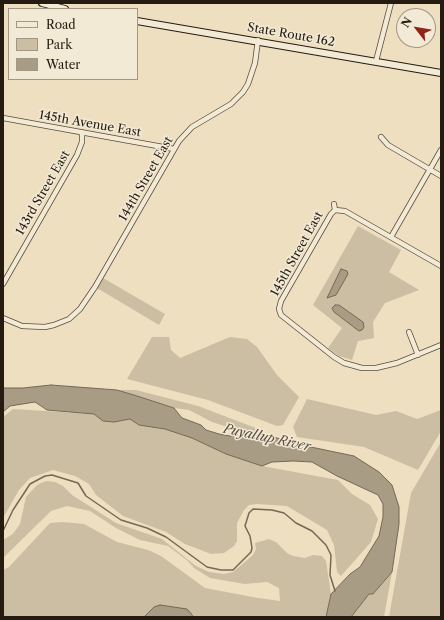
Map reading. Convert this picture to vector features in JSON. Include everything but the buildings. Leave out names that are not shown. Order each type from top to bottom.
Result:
[{"type":"main road","points":[[42,3],[61,8]]},
{"type":"main road","name":"State Route 162","points":[[138,21],[258,40],[441,73]]},
{"type":"street","points":[[376,61],[390,3]]},
{"type":"street","name":"144th Street East","points":[[3,318],[22,326],[45,327],[69,319],[86,302],[174,149],[192,127],[231,104],[243,92],[253,69],[258,40]]},
{"type":"street","name":"145th Avenue East","points":[[3,118],[174,149]]},
{"type":"street","name":"143rd Street East","points":[[3,284],[72,164],[82,142],[82,132]]},
{"type":"street","points":[[381,137],[388,145],[441,176]]},
{"type":"street","points":[[391,237],[441,150]]},
{"type":"street","points":[[334,204],[335,210],[345,211],[441,266]]},
{"type":"street","name":"145th Street East","points":[[335,210],[331,214],[277,310],[284,318],[324,350],[344,363],[368,368],[397,363],[418,355]]},
{"type":"street","points":[[409,332],[418,355],[441,345]]},
{"type":"green space","points":[[358,226],[401,250],[389,272],[419,290],[385,303],[373,322],[374,338],[358,341],[352,360],[339,356],[328,348],[342,328],[313,305]]},
{"type":"green space","points":[[103,278],[165,314],[159,325],[97,288]]},
{"type":"green space","points":[[152,337],[169,337],[171,350],[180,358],[230,337],[247,339],[257,347],[277,375],[299,397],[283,425],[277,426],[208,400],[127,379]]},
{"type":"green space","points":[[117,390],[136,390],[198,406],[261,430],[266,435],[262,437],[243,432],[212,422],[189,410],[174,408]]},
{"type":"green space","points":[[307,399],[376,415],[396,411],[417,419],[441,410],[441,431],[418,470],[364,447],[297,437],[293,427]]},
{"type":"green space","points":[[13,409],[94,414],[103,421],[114,422],[130,419],[139,425],[165,429],[192,438],[226,454],[262,466],[338,480],[352,494],[370,505],[378,519],[371,542],[341,576],[337,572],[334,545],[327,530],[287,506],[257,504],[249,505],[244,510],[237,523],[237,541],[234,546],[224,553],[211,554],[185,544],[166,532],[123,516],[96,495],[89,484],[75,476],[53,470],[30,478],[19,490],[3,518],[3,417]]},
{"type":"green space","points":[[441,442],[441,617],[389,617],[411,493]]},
{"type":"green space","points":[[46,481],[55,482],[63,486],[72,495],[116,523],[162,539],[196,566],[209,572],[224,574],[233,572],[253,555],[256,549],[255,543],[269,539],[276,542],[287,553],[293,556],[305,558],[313,555],[322,556],[326,561],[331,594],[326,617],[194,617],[193,614],[144,617],[3,617],[3,570],[9,567],[50,523],[63,522],[84,524],[117,542],[148,550],[161,556],[205,588],[280,601],[279,588],[267,582],[245,584],[210,578],[194,568],[188,561],[168,546],[140,540],[116,528],[90,511],[67,506],[51,511],[3,558],[3,540],[13,534],[20,524],[26,497],[37,485]]},
{"type":"green space","points":[[392,572],[384,617],[351,617],[369,594],[373,594]]},
{"type":"water","points":[[341,269],[347,271],[348,274],[336,295],[327,298]]},
{"type":"water","points":[[335,305],[339,305],[363,322],[364,327],[362,330],[359,331],[334,312],[332,308]]},
{"type":"water","name":"Puyallup River","points":[[51,385],[117,390],[174,408],[182,418],[201,425],[206,430],[219,434],[230,436],[266,435],[306,446],[354,456],[379,472],[392,485],[399,507],[399,524],[392,572],[373,594],[369,594],[351,617],[326,617],[331,594],[350,574],[360,567],[379,536],[383,517],[383,504],[378,495],[337,476],[312,462],[272,462],[262,466],[226,454],[192,438],[165,429],[139,425],[130,419],[114,422],[103,421],[94,414],[47,410],[35,402],[10,406],[3,412],[3,388],[23,388]]},
{"type":"water","points":[[160,605],[187,609],[194,617],[144,617],[154,607]]},
{"type":"waterway","points":[[3,531],[13,510],[30,484],[45,476],[52,475],[78,483],[86,496],[121,520],[147,528],[166,537],[207,567],[221,570],[233,570],[251,552],[252,548],[250,536],[245,526],[249,513],[253,509],[272,510],[284,513],[296,523],[312,531],[326,545],[331,555],[330,575],[335,591]]}]
